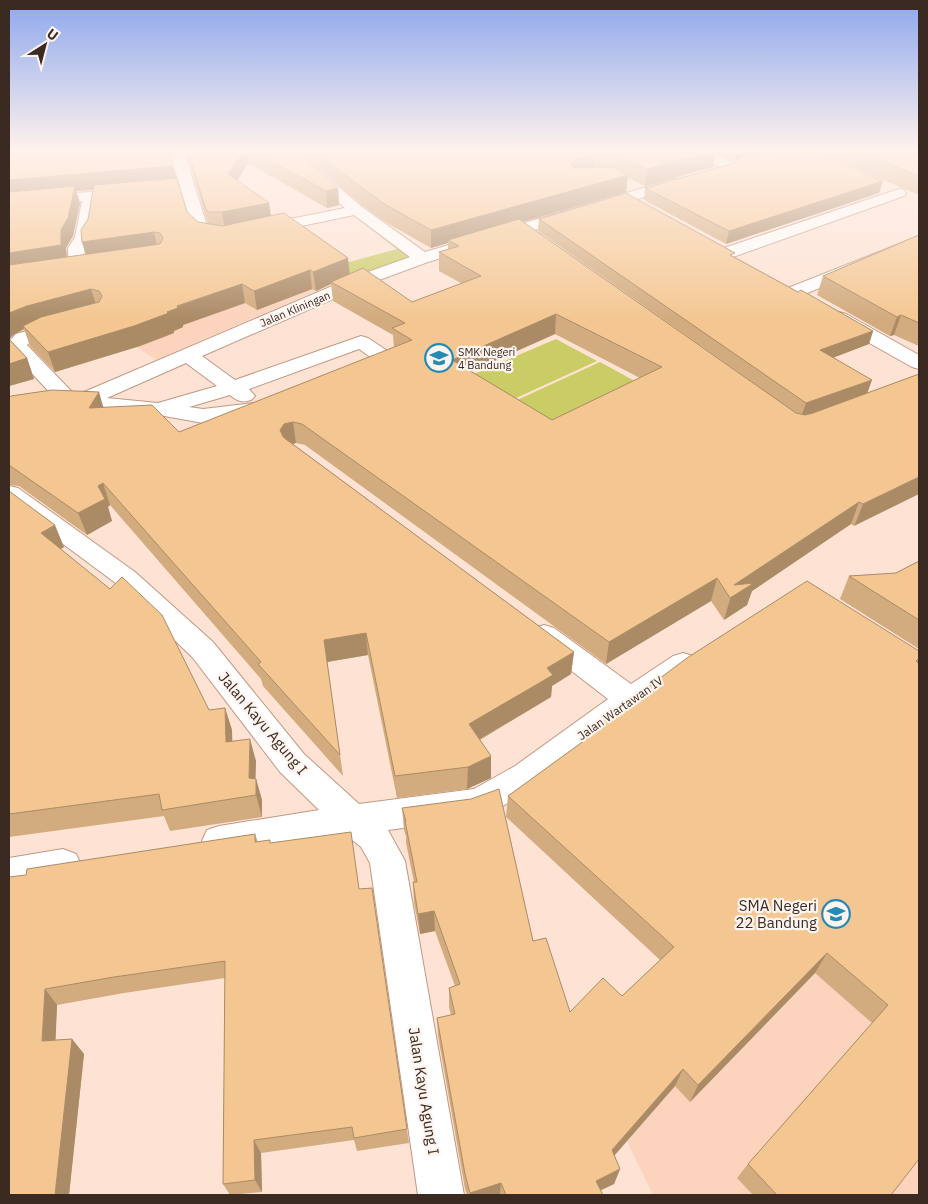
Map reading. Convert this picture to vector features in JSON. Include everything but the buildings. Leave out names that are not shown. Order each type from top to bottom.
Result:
[{"type":"street","points":[[88,208],[83,237],[76,248],[70,270],[96,266]]},
{"type":"street","points":[[190,208],[201,232],[215,237],[225,237],[357,210],[422,258]]},
{"type":"street","name":"Jalan Kliningan","points":[[9,411],[79,400],[188,356],[357,282],[422,258],[593,208]]},
{"type":"street","points":[[727,253],[868,208]]},
{"type":"street","points":[[522,229],[540,242]]},
{"type":"street","points":[[794,292],[919,241]]},
{"type":"street","points":[[710,244],[744,263]]},
{"type":"street","points":[[778,282],[811,302]]},
{"type":"street","points":[[828,311],[919,363]]},
{"type":"street","points":[[78,322],[31,334],[18,341],[16,345],[79,400],[106,405],[159,409],[203,416],[270,405],[233,388],[188,356]]},
{"type":"street","points":[[159,409],[233,388],[361,342],[388,360],[343,377]]},
{"type":"street","name":"Jalan Kayu Agung I","points":[[9,494],[126,578],[203,650],[292,763],[352,820],[373,836],[388,861],[441,1195]]},
{"type":"street","points":[[524,620],[630,699]]},
{"type":"street","name":"Jalan Wartawan IV","points":[[185,846],[352,820],[471,805],[511,787],[630,699],[702,651]]},
{"type":"street","points":[[9,874],[97,860]]},
{"type":"shaded area","points":[[356,212],[419,258],[359,279],[338,265],[397,249],[350,213]]},
{"type":"shaded area","points":[[348,277],[156,360],[105,325]]},
{"type":"shaded area","points":[[556,339],[597,361],[514,399],[474,374]]},
{"type":"shaded area","points":[[600,362],[644,386],[561,427],[517,400]]},
{"type":"shaded area","name":"SMA Negeri 22 Bandung","points":[[919,761],[919,1195],[653,1195],[591,1067]]},
{"type":"place","name":"SMK Negeri 4 Bandung","points":[[439,358]]},
{"type":"place","name":"SMA Negeri 22 Bandung","points":[[836,914]]}]
